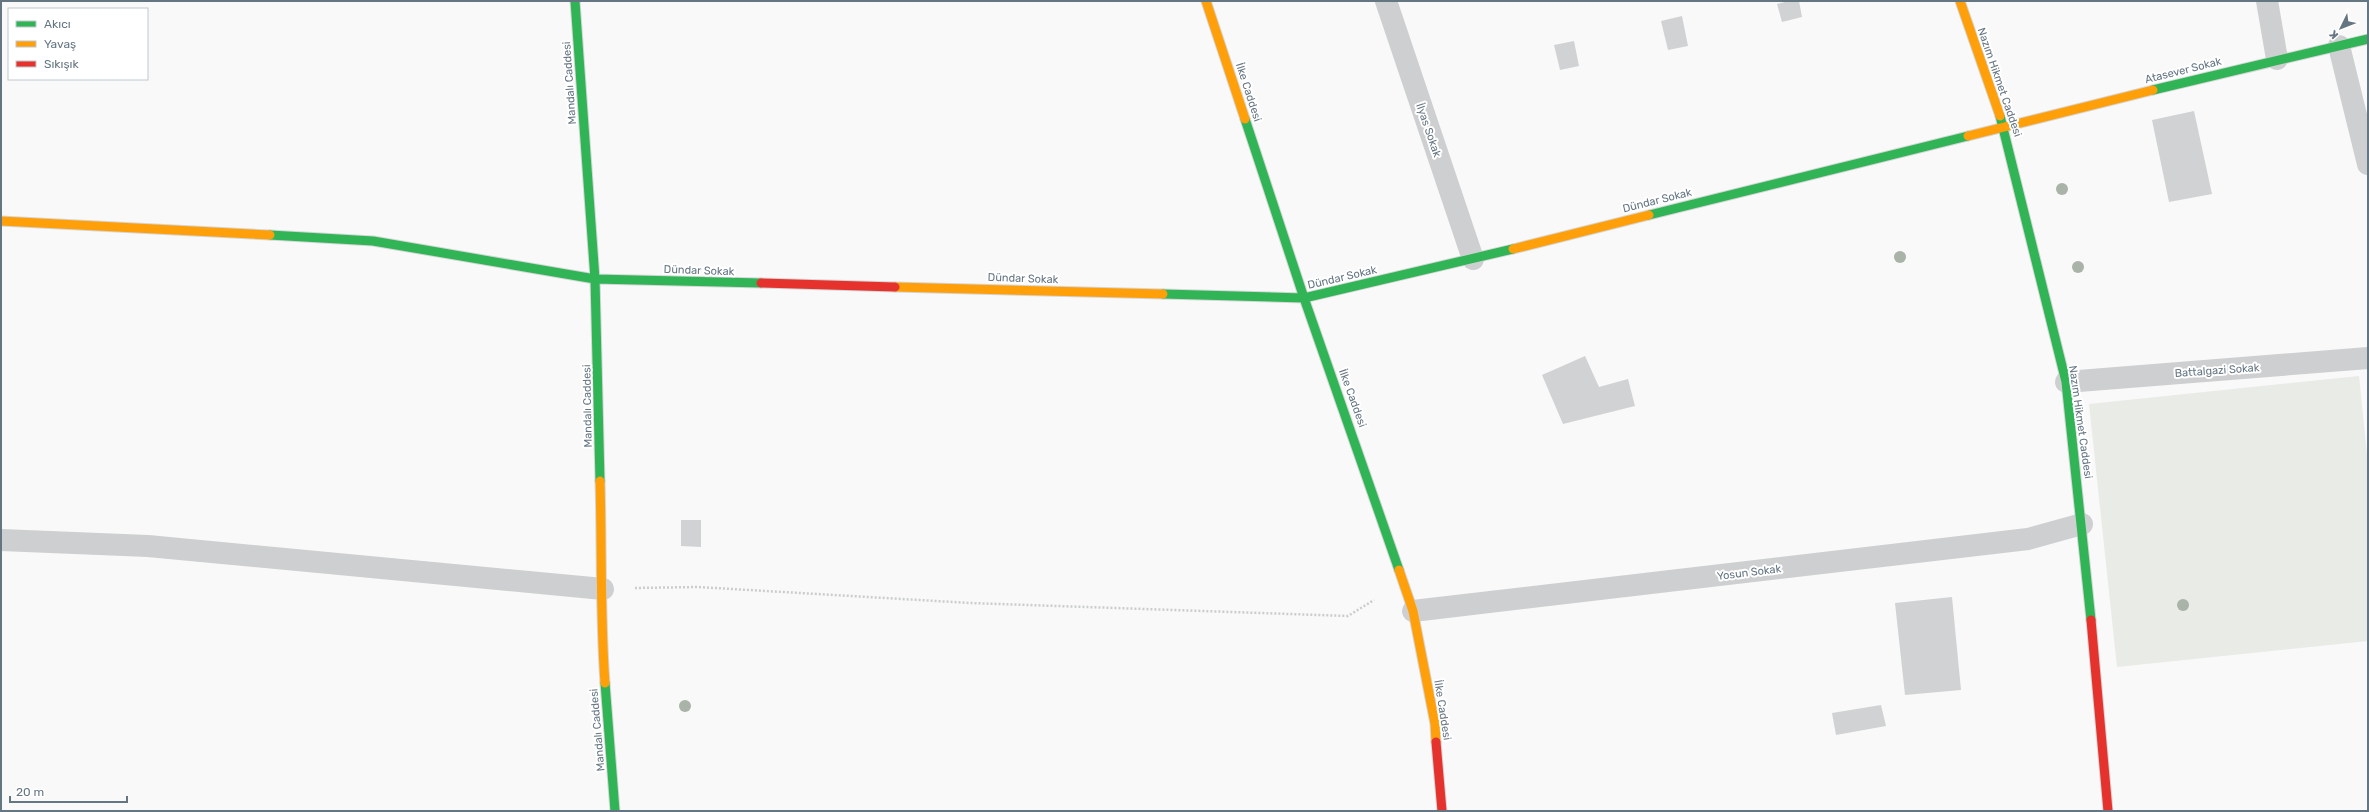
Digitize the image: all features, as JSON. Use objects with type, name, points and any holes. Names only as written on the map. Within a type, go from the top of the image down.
[{"type":"street","name":"Mandalı Caddesi","points":[[575,1],[595,279],[603,589],[601,631],[616,811]]},
{"type":"street","name":"İlke Caddesi","points":[[1206,1],[1304,298],[1367,474],[1402,583],[1413,611],[1435,724],[1442,811]]},
{"type":"street","name":"İlyas Sokak","points":[[1386,1],[1473,259]]},
{"type":"street","name":"Nazım Hikmet Caddesi","points":[[1960,1],[2004,126],[2066,382],[2082,524],[2108,811]]},
{"type":"street","points":[[2267,1],[2277,59]]},
{"type":"street","name":"Atasever Sokak","points":[[2004,126],[2277,59],[2368,39]]},
{"type":"street","points":[[2339,46],[2368,164]]},
{"type":"street","name":"Dündar Sokak","points":[[1,222],[373,241],[595,279],[1304,298],[1473,259],[2004,126]]},
{"type":"street","name":"Battalgazi Sokak","points":[[2066,382],[2368,358]]},
{"type":"street","name":"Yosun Sokak","points":[[1413,611],[2028,539],[2082,524]]},
{"type":"street","points":[[1,540],[148,546],[603,589]]},
{"type":"path","points":[[603,589],[698,587],[970,603],[1348,616],[1402,583]]},
{"type":"shaded area","points":[[2359,376],[2368,465],[2368,641],[2117,667],[2089,404]]},
{"type":"building","points":[[1789,1],[1799,1],[1802,17],[1782,22],[1777,4]]},
{"type":"building","points":[[1682,16],[1688,46],[1668,50],[1661,21]]},
{"type":"building","points":[[1574,41],[1579,66],[1560,70],[1554,45]]},
{"type":"building","points":[[2194,111],[2212,194],[2169,202],[2152,120]]},
{"type":"building","points":[[1585,356],[1599,387],[1628,379],[1635,406],[1563,424],[1542,375]]},
{"type":"building","points":[[681,520],[701,520],[701,547],[681,546]]},
{"type":"building","points":[[1952,597],[1961,690],[1905,695],[1895,603]]},
{"type":"building","points":[[1881,705],[1886,726],[1836,735],[1832,713]]},
{"type":"traffic: fast","points":[[575,1],[595,279],[600,481]]},
{"type":"traffic: fast","points":[[2153,90],[2368,39]]},
{"type":"traffic: fast","points":[[2000,116],[2066,382],[2091,620]]},
{"type":"traffic: fast","points":[[1245,119],[1304,298],[1399,570]]},
{"type":"traffic: fast","points":[[1649,215],[1968,136]]},
{"type":"traffic: fast","points":[[270,235],[373,241],[595,279],[761,283]]},
{"type":"traffic: fast","points":[[1163,294],[1304,298],[1513,249]]},
{"type":"traffic: fast","points":[[605,683],[615,811]]},
{"type":"traffic: slow","points":[[1206,1],[1245,119]]},
{"type":"traffic: slow","points":[[1960,1],[2000,116]]},
{"type":"traffic: slow","points":[[1968,136],[2153,90]]},
{"type":"traffic: slow","points":[[1513,249],[1649,215]]},
{"type":"traffic: slow","points":[[1,221],[270,235]]},
{"type":"traffic: slow","points":[[895,287],[1163,294]]},
{"type":"traffic: slow","points":[[600,481],[603,658],[605,683]]},
{"type":"traffic: slow","points":[[1399,570],[1413,611],[1435,724],[1436,742]]},
{"type":"traffic: jam","points":[[761,283],[895,287]]},
{"type":"traffic: jam","points":[[2091,620],[2108,811]]},
{"type":"traffic: jam","points":[[1436,742],[1442,811]]}]
